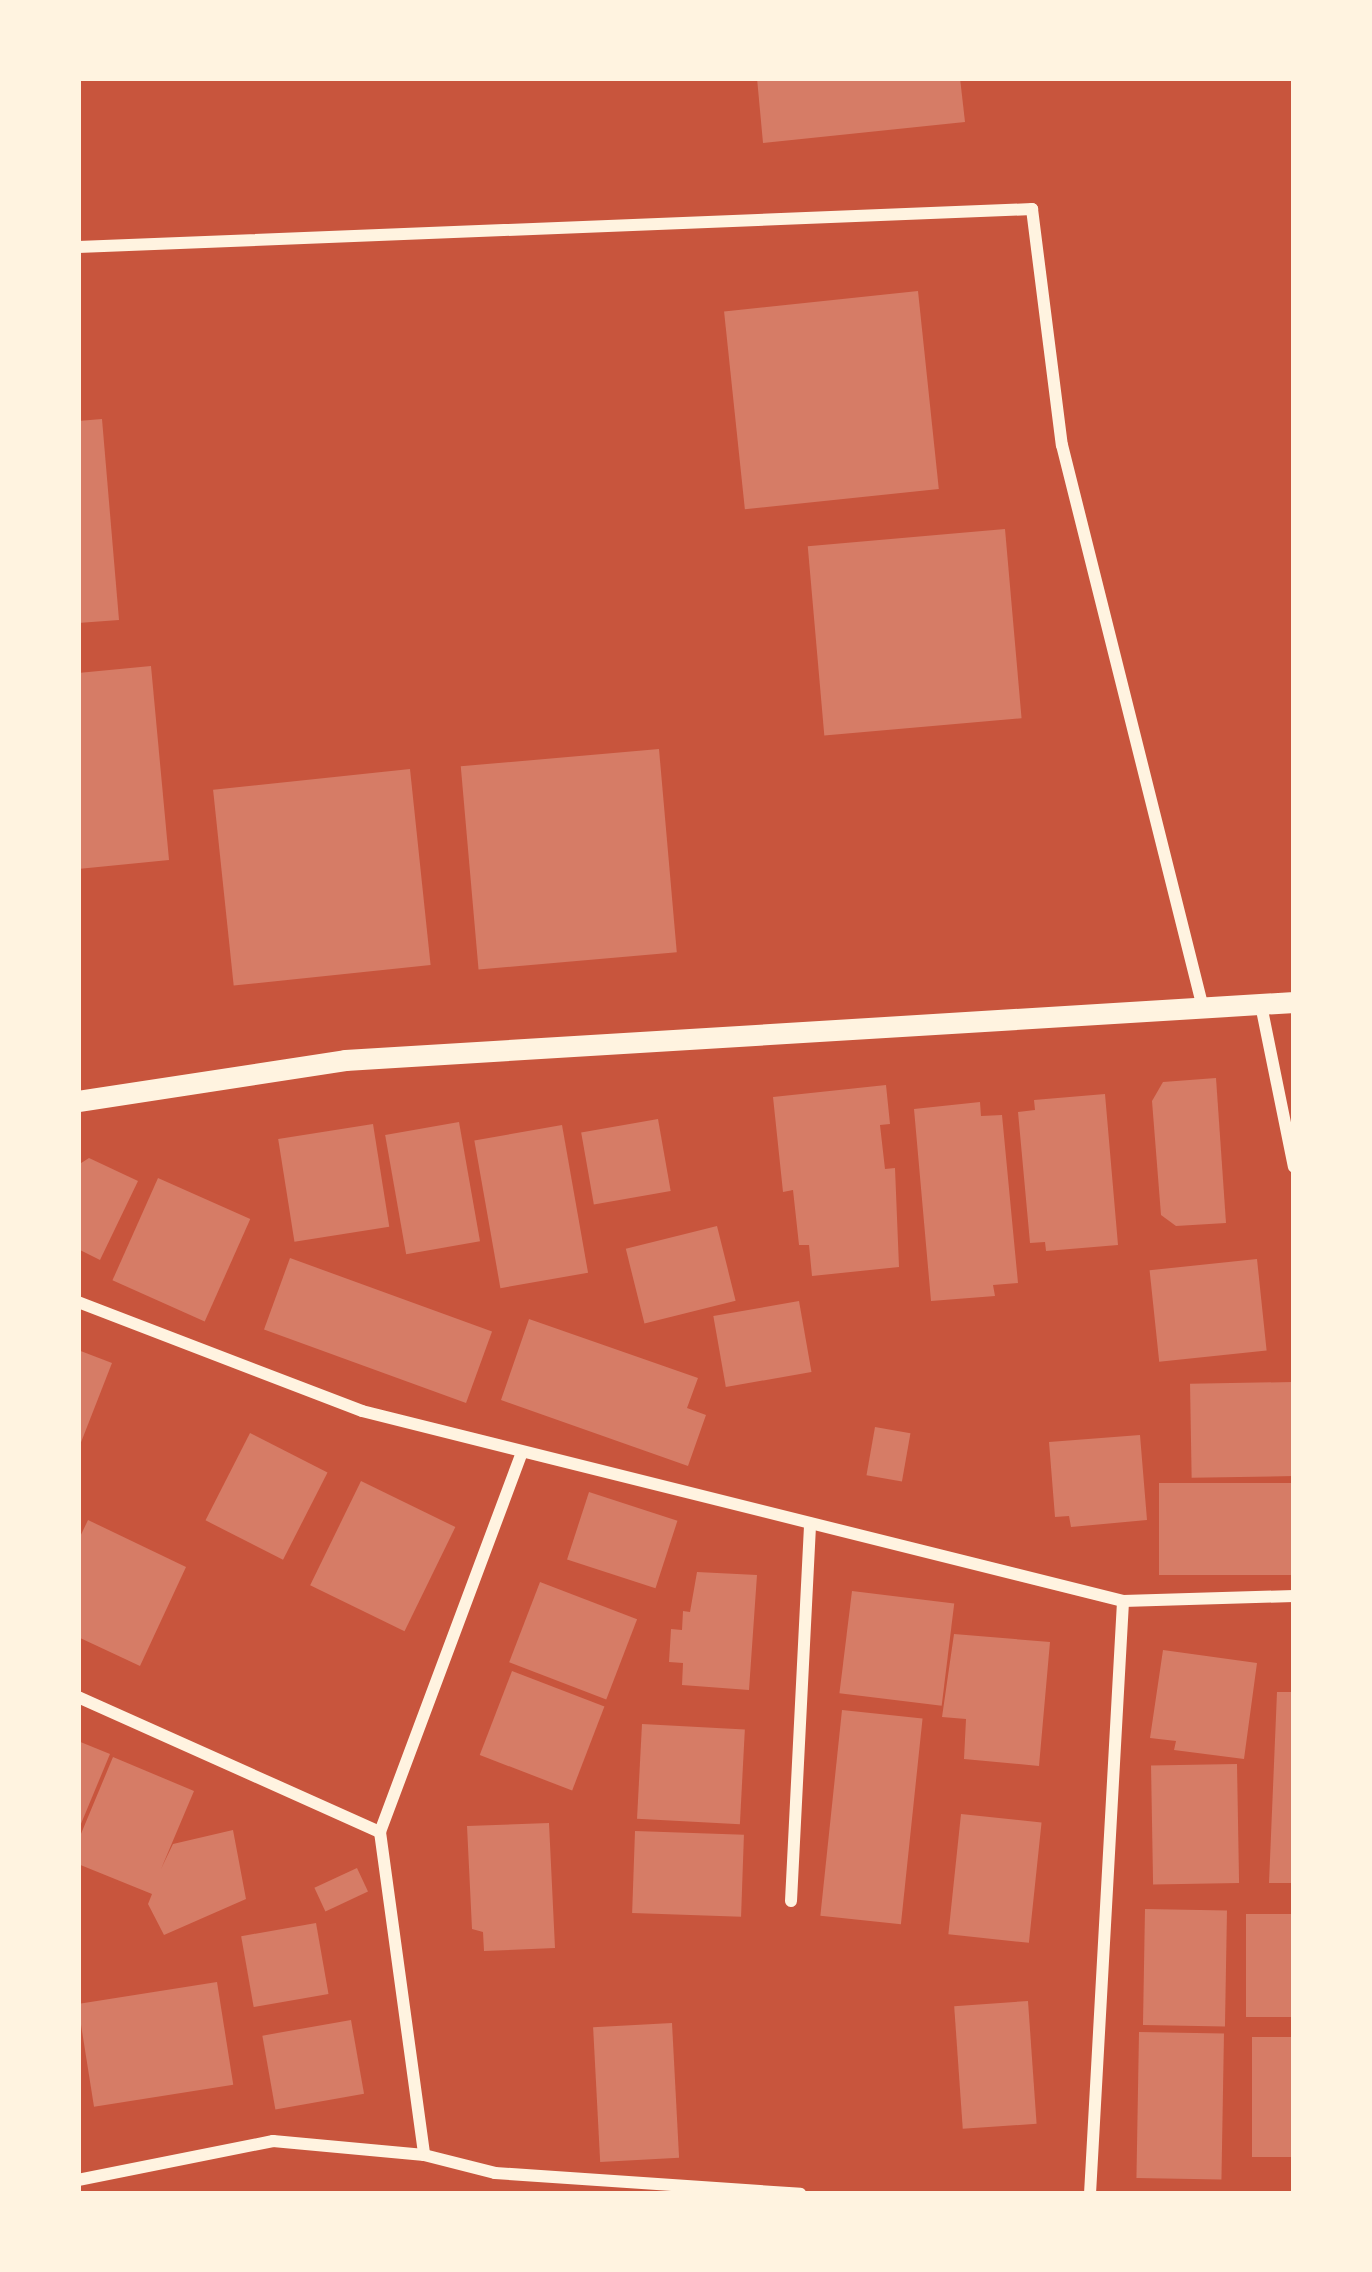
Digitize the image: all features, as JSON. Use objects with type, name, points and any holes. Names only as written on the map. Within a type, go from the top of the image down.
[{"type":"street","points":[[78,247],[1032,209],[1062,445],[1203,1009]]},
{"type":"street","points":[[78,1101],[345,1060],[1294,1002]]},
{"type":"street","points":[[1261,1005],[1294,1167]]},
{"type":"street","points":[[78,1302],[362,1411],[1123,1601],[1294,1596]]},
{"type":"street","points":[[424,2155],[380,1832],[521,1454]]},
{"type":"street","points":[[791,1901],[809,1523]]},
{"type":"street","points":[[1090,2194],[1123,1601]]},
{"type":"street","points":[[78,1697],[380,1832]]},
{"type":"street","points":[[78,2180],[273,2141],[424,2155],[495,2173],[800,2194]]},
{"type":"building","points":[[757,78],[960,78],[965,122],[763,143]]},
{"type":"building","points":[[918,291],[939,489],[745,509],[724,311]]},
{"type":"building","points":[[102,419],[119,620],[78,623],[78,421]]},
{"type":"building","points":[[1005,529],[1022,718],[824,736],[808,546]]},
{"type":"building","points":[[151,666],[169,860],[78,869],[78,673]]},
{"type":"building","points":[[659,749],[677,952],[479,970],[461,766]]},
{"type":"building","points":[[410,769],[431,965],[234,986],[213,790]]},
{"type":"building","points":[[1216,1078],[1226,1223],[1176,1226],[1161,1215],[1152,1101],[1163,1082]]},
{"type":"building","points":[[886,1085],[890,1124],[880,1125],[885,1169],[895,1168],[899,1267],[812,1276],[809,1245],[799,1245],[793,1190],[783,1192],[773,1097]]},
{"type":"building","points":[[1105,1094],[1118,1245],[1046,1251],[1045,1242],[1030,1243],[1018,1112],[1035,1110],[1034,1100]]},
{"type":"building","points":[[980,1102],[981,1116],[1002,1115],[1018,1283],[993,1285],[995,1296],[931,1301],[914,1109]]},
{"type":"building","points":[[658,1119],[671,1191],[594,1204],[581,1133]]},
{"type":"building","points":[[459,1122],[480,1241],[406,1254],[385,1135]]},
{"type":"building","points":[[373,1124],[389,1227],[294,1242],[278,1139]]},
{"type":"building","points":[[562,1125],[588,1273],[500,1288],[474,1140]]},
{"type":"building","points":[[89,1158],[138,1181],[100,1260],[78,1249],[78,1165]]},
{"type":"building","points":[[158,1178],[250,1219],[205,1321],[112,1280]]},
{"type":"building","points":[[717,1226],[736,1301],[644,1323],[626,1249]]},
{"type":"building","points":[[290,1258],[492,1332],[466,1403],[264,1329]]},
{"type":"building","points":[[1257,1259],[1267,1350],[1159,1362],[1150,1270]]},
{"type":"building","points":[[799,1301],[812,1372],[726,1387],[713,1316]]},
{"type":"building","points":[[529,1319],[698,1378],[687,1408],[706,1415],[688,1466],[501,1400]]},
{"type":"building","points":[[78,1350],[112,1363],[78,1450]]},
{"type":"building","points":[[1293,1382],[1294,1476],[1192,1478],[1190,1384]]},
{"type":"building","points":[[875,1427],[910,1433],[902,1482],[866,1475]]},
{"type":"building","points":[[250,1433],[328,1472],[283,1560],[206,1520]]},
{"type":"building","points":[[1140,1435],[1147,1520],[1071,1527],[1069,1516],[1055,1517],[1049,1442]]},
{"type":"building","points":[[361,1481],[455,1527],[405,1631],[310,1585]]},
{"type":"building","points":[[1159,1483],[1294,1483],[1294,1575],[1159,1575]]},
{"type":"building","points":[[589,1492],[677,1521],[656,1588],[567,1560]]},
{"type":"building","points":[[88,1520],[186,1567],[140,1666],[78,1637],[78,1541]]},
{"type":"building","points":[[697,1572],[757,1575],[749,1690],[682,1685],[683,1663],[669,1662],[671,1629],[682,1630],[683,1611],[690,1612]]},
{"type":"building","points":[[540,1582],[637,1619],[606,1700],[509,1662]]},
{"type":"building","points":[[852,1591],[954,1604],[942,1706],[839,1693]]},
{"type":"building","points":[[954,1634],[1050,1642],[1039,1766],[964,1759],[966,1719],[942,1717]]},
{"type":"building","points":[[1163,1650],[1257,1663],[1244,1759],[1174,1750],[1176,1741],[1150,1738]]},
{"type":"building","points":[[512,1671],[604,1706],[572,1791],[480,1755]]},
{"type":"building","points":[[1277,1692],[1294,1692],[1294,1883],[1269,1883]]},
{"type":"building","points":[[842,1710],[923,1718],[901,1924],[820,1916]]},
{"type":"building","points":[[642,1724],[745,1729],[740,1824],[637,1819]]},
{"type":"building","points":[[78,1741],[110,1754],[78,1831]]},
{"type":"building","points":[[113,1757],[194,1791],[161,1869],[173,1844],[233,1830],[246,1899],[164,1935],[148,1904],[152,1894],[78,1864],[78,1841]]},
{"type":"building","points":[[1237,1764],[1239,1883],[1153,1884],[1151,1766]]},
{"type":"building","points":[[961,1814],[1042,1822],[1029,1943],[948,1934]]},
{"type":"building","points":[[549,1823],[555,1948],[484,1951],[483,1932],[472,1929],[467,1826]]},
{"type":"building","points":[[635,1831],[744,1835],[741,1917],[632,1913]]},
{"type":"building","points":[[357,1868],[368,1892],[325,1911],[314,1888]]},
{"type":"building","points":[[1145,1909],[1227,1910],[1225,2026],[1143,2025]]},
{"type":"building","points":[[1246,1914],[1294,1914],[1294,2017],[1246,2017]]},
{"type":"building","points":[[316,1923],[329,1994],[254,2007],[241,1936]]},
{"type":"building","points":[[217,1982],[233,2085],[94,2107],[78,2004]]},
{"type":"building","points":[[1028,2001],[1037,2124],[963,2129],[954,2006]]},
{"type":"building","points":[[351,2020],[364,2094],[275,2109],[262,2036]]},
{"type":"building","points":[[672,2023],[679,2158],[600,2162],[593,2027]]},
{"type":"building","points":[[1139,2032],[1224,2033],[1221,2179],[1136,2178]]},
{"type":"building","points":[[1252,2037],[1294,2037],[1294,2157],[1252,2157]]}]
